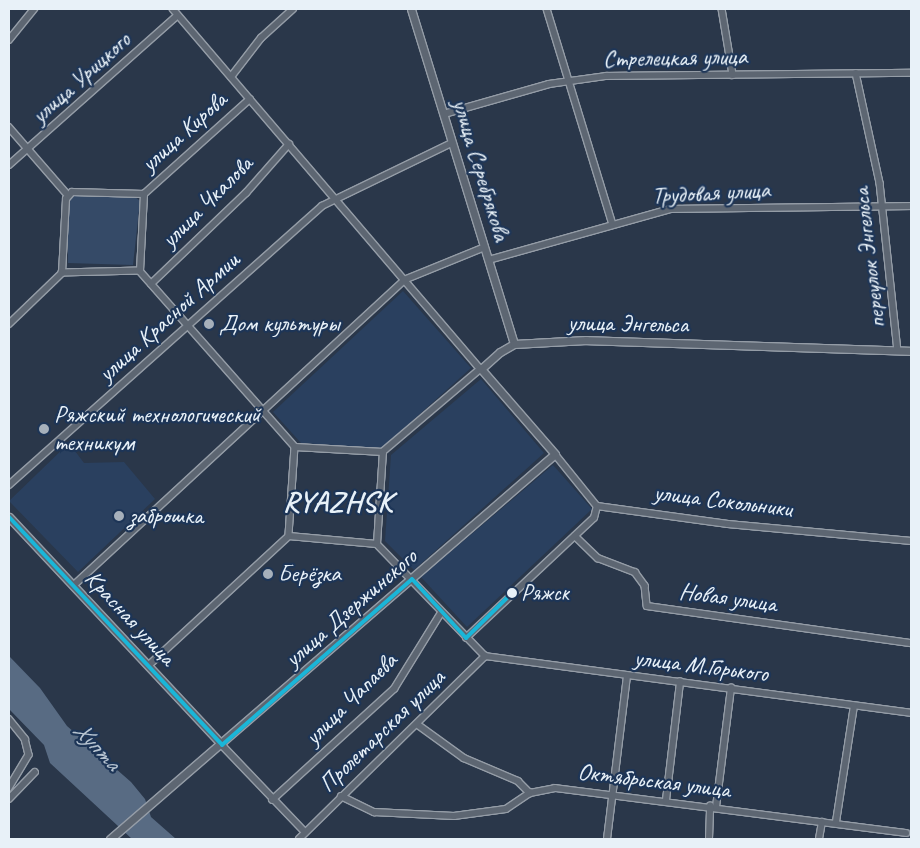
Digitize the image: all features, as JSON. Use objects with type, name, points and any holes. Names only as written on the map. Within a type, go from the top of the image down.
[{"type":"main road","name":"улица Серебрякова","points":[[411,9],[514,344]]},
{"type":"main road","name":"улица Энгельса","points":[[514,344],[586,340],[911,351]]},
{"type":"main road","points":[[514,344],[481,369],[555,454]]},
{"type":"main road","name":"улица Дзержинского","points":[[110,839],[222,745],[555,454]]},
{"type":"main road","name":"Красная улица","points":[[9,517],[222,745]]},
{"type":"street","points":[[9,40],[34,9]]},
{"type":"street","points":[[67,194],[144,194],[140,271],[262,412],[295,447],[383,452],[481,369],[177,16],[173,9]]},
{"type":"street","points":[[231,77],[260,38],[293,9]]},
{"type":"street","points":[[547,9],[572,80],[612,222]]},
{"type":"street","points":[[722,9],[733,75]]},
{"type":"street","name":"улица Урицкого","points":[[9,165],[30,150],[177,16]]},
{"type":"street","name":"Стрелецкая улица","points":[[444,114],[572,80],[911,72]]},
{"type":"street","name":"переулок Энгельса","points":[[856,73],[883,206],[898,351]]},
{"type":"street","name":"улица Кирова","points":[[144,194],[250,99]]},
{"type":"street","points":[[9,127],[67,194],[62,273]]},
{"type":"street","name":"улица Красной Армии","points":[[9,485],[334,198],[452,142]]},
{"type":"street","name":"улица Чкалова","points":[[150,284],[246,193],[289,144]]},
{"type":"street","name":"Трудовая улица","points":[[489,260],[612,222],[670,209],[911,206]]},
{"type":"street","points":[[74,585],[404,280],[485,247]]},
{"type":"street","points":[[9,324],[62,273],[140,271]]},
{"type":"street","points":[[149,665],[289,536],[295,447]]},
{"type":"street","points":[[377,544],[383,452]]},
{"type":"street","points":[[466,638],[594,518],[598,506],[555,454]]},
{"type":"street","name":"улица Сокольники","points":[[598,506],[728,524],[911,541]]},
{"type":"street","points":[[289,536],[377,544],[412,579],[441,613],[486,656]]},
{"type":"street","name":"Новая улица","points":[[575,536],[598,558],[635,572],[645,586],[647,606],[911,643]]},
{"type":"street","name":"улица Чапаева","points":[[272,800],[394,689],[441,613]]},
{"type":"street","name":"улица М.Горького","points":[[486,656],[911,713]]},
{"type":"street","name":"Пролетарская улица","points":[[299,839],[486,656]]},
{"type":"street","points":[[607,839],[614,795],[627,676]]},
{"type":"street","points":[[666,800],[680,682]]},
{"type":"street","points":[[709,839],[731,688]]},
{"type":"street","points":[[836,822],[854,706]]},
{"type":"street","points":[[9,719],[26,740],[29,755],[9,788]]},
{"type":"street","points":[[341,796],[374,812],[454,816],[506,809],[530,793],[512,778],[464,758],[417,724]]},
{"type":"street","points":[[222,745],[272,800],[305,832]]},
{"type":"street","points":[[9,799],[35,772]]},
{"type":"street","name":"Октябрьская улица","points":[[530,793],[555,788],[666,800],[906,833]]},
{"type":"street","points":[[819,839],[822,822]]},
{"type":"shaded area","points":[[74,195],[134,196],[140,201],[133,265],[68,263],[68,200]]},
{"type":"shaded area","points":[[403,291],[471,368],[382,448],[301,443],[273,412]]},
{"type":"shaded area","points":[[481,379],[544,453],[414,570],[385,541],[391,455]]},
{"type":"shaded area","points":[[69,443],[84,463],[124,462],[155,499],[78,572],[9,501]]},
{"type":"shaded area","points":[[553,465],[592,509],[467,627],[421,577]]},
{"type":"shaded area","points":[[9,656],[40,688],[67,726],[131,782],[145,799],[151,817],[176,839],[132,839],[50,763],[44,745],[9,709]]},
{"type":"transit line","points":[[9,517],[222,745]]},
{"type":"transit line","points":[[412,579],[466,638]]},
{"type":"transit line","points":[[222,745],[412,579]]},
{"type":"transit line","points":[[466,638],[512,593]]},
{"type":"place","name":"Дом культуры","points":[[209,324]]},
{"type":"place","name":"Ряжский технологический техникум","points":[[44,429]]},
{"type":"place","name":"заброшка","points":[[119,516]]},
{"type":"place","name":"Берёзка","points":[[268,574]]},
{"type":"place","name":"Ряжск","points":[[512,593]]},
{"type":"district","name":"RYAZHSK","points":[[338,502]]},
{"type":"water label","name":"Хупта","points":[[97,746]]}]
